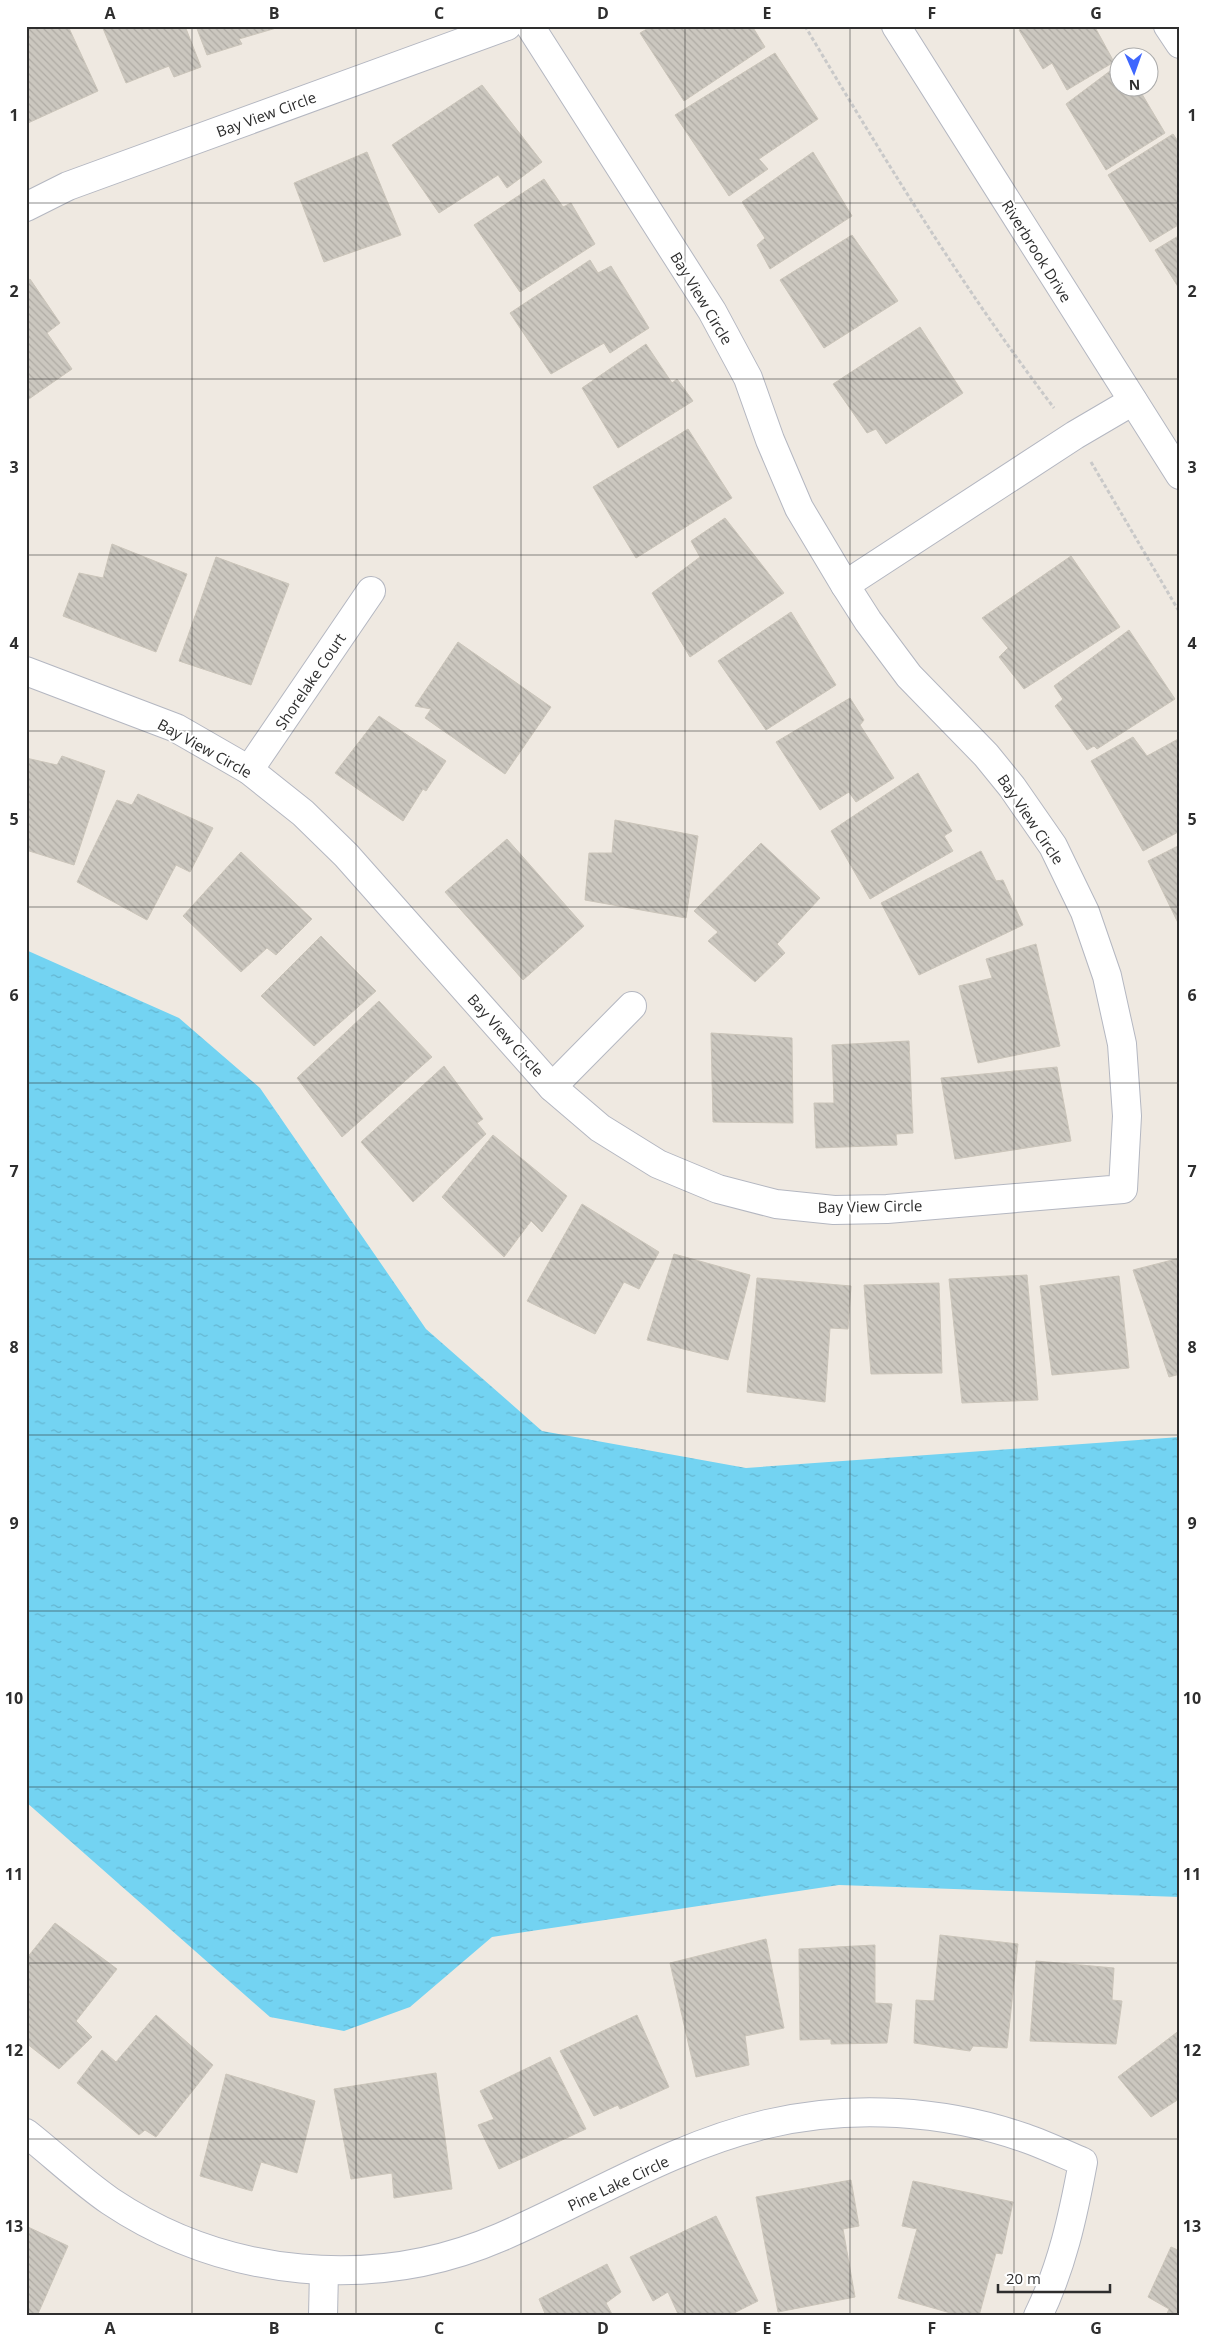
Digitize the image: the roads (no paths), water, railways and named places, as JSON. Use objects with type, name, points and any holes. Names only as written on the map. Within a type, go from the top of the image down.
[{"type":"street","name":"Bay View Circle","points":[[26,207],[68,186],[507,26]]},
{"type":"street","name":"Bay View Circle","points":[[26,671],[176,728],[249,770],[303,813],[346,856],[552,1087],[600,1128],[658,1164],[718,1189],[776,1204],[834,1210],[887,1209],[1123,1189],[1127,1116],[1122,1044],[1107,976],[1086,912],[1052,846],[1012,787],[986,755],[909,676],[868,621],[799,508],[770,440],[748,378],[712,311],[530,26]]},
{"type":"street","name":"Riverbrook Drive","points":[[896,26],[1180,475]]},
{"type":"street","points":[[1168,26],[1180,44]]},
{"type":"street","points":[[845,584],[1075,435],[1133,401]]},
{"type":"street","name":"Shorelake Court","points":[[249,770],[371,591]]},
{"type":"street","points":[[552,1087],[632,1006]]},
{"type":"street","name":"Pine Lake Circle","points":[[26,2133],[109,2200],[161,2230],[216,2252],[273,2266],[324,2271],[384,2269],[444,2258],[499,2238],[700,2144],[768,2123],[835,2114],[902,2113],[967,2122],[1024,2138],[1083,2162],[1071,2228],[1051,2290],[1038,2316]]},
{"type":"street","points":[[323,2316],[324,2271]]},
{"type":"water","points":[[26,950],[179,1018],[260,1088],[426,1329],[542,1431],[746,1468],[1180,1437],[1180,1897],[839,1885],[492,1937],[410,2007],[344,2031],[270,2017],[26,1802]]}]
